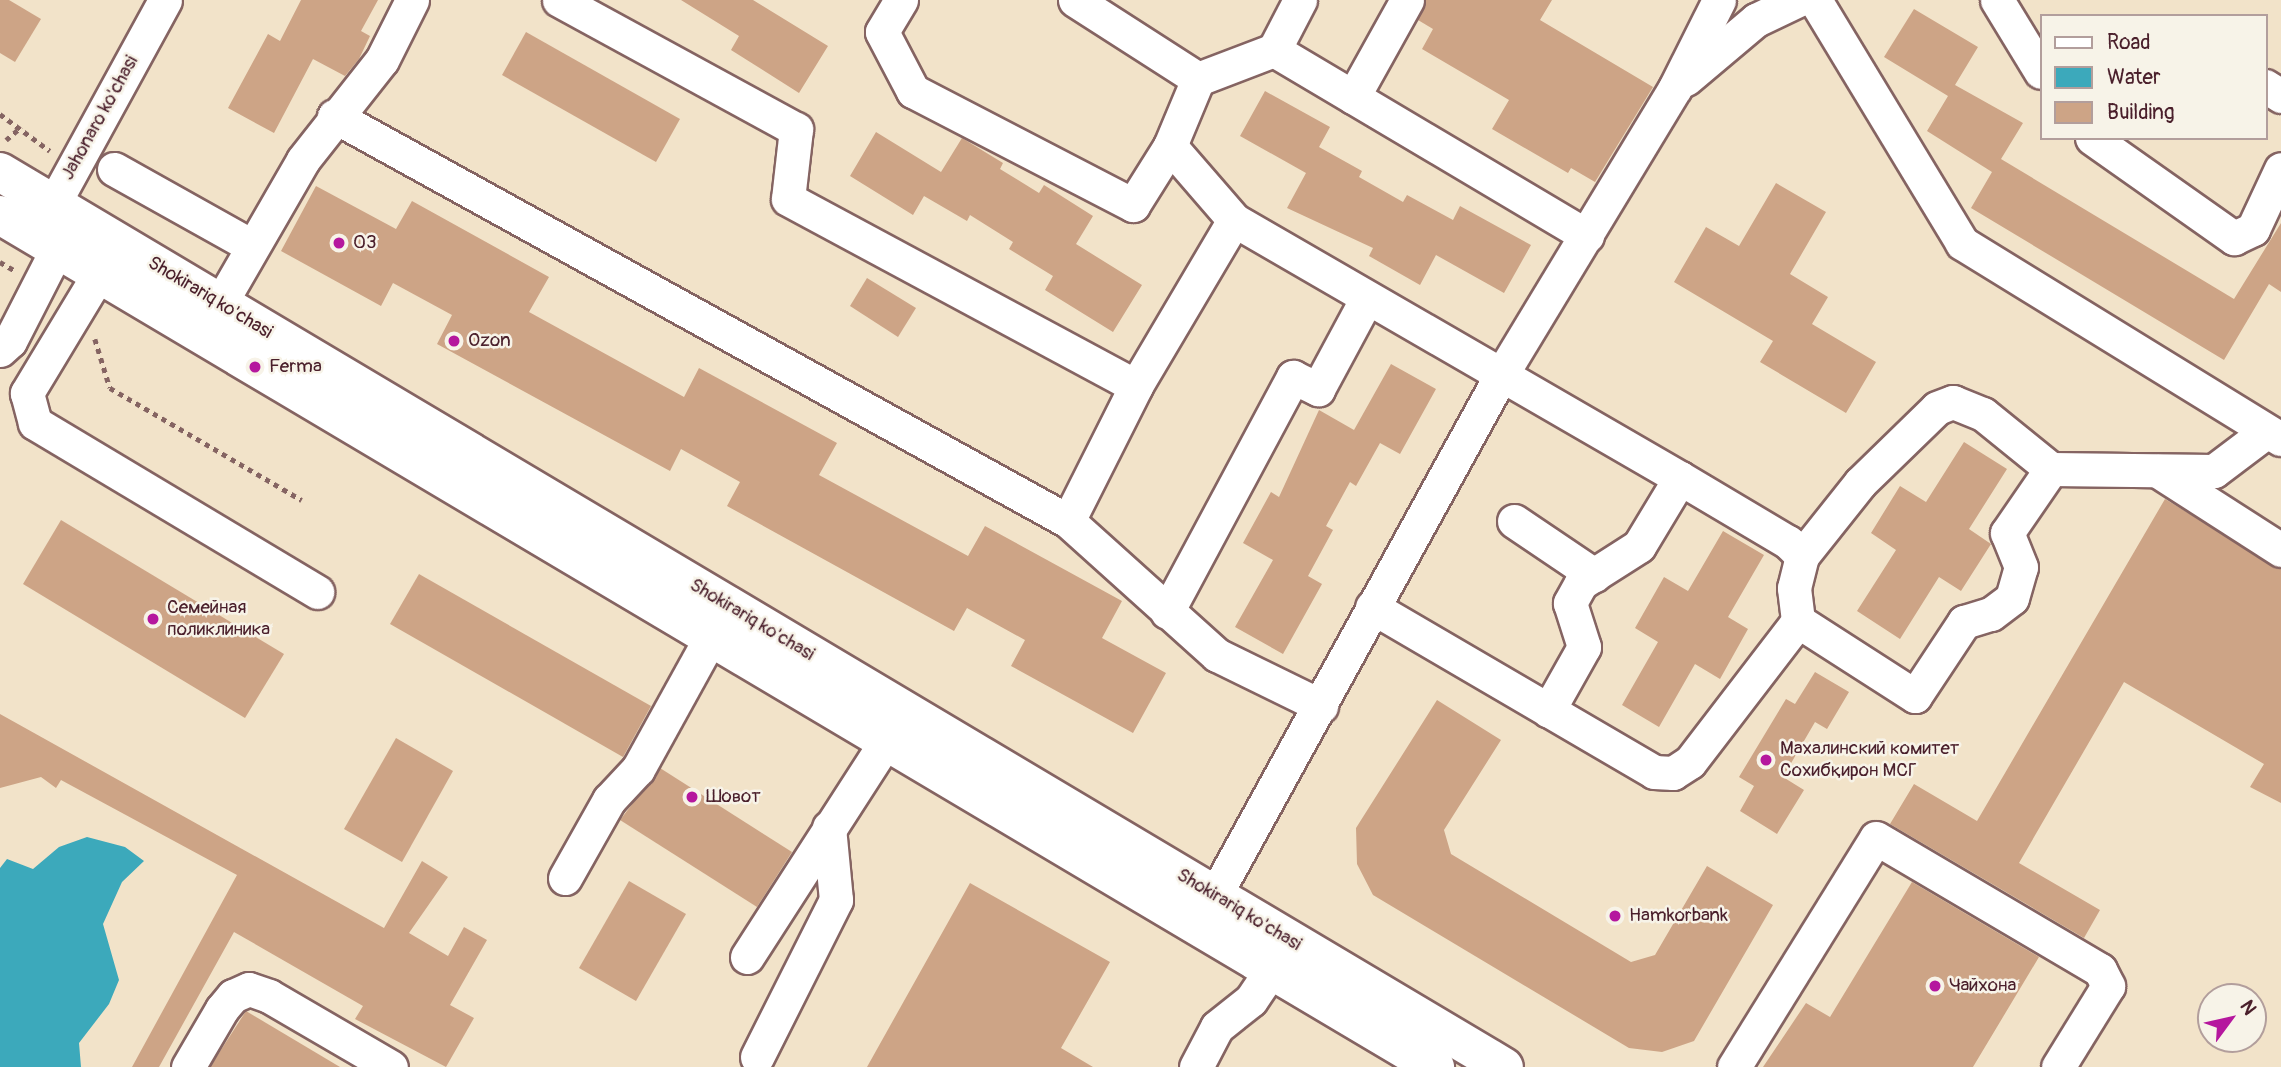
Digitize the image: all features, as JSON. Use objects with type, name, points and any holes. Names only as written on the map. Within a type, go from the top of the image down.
[{"type":"main road","name":"Shokirariq ko'chasi","points":[[0,172],[48,230]]},
{"type":"main road","name":"Shokirariq ko'chasi","points":[[0,215],[48,230],[108,259],[220,304],[1215,895],[1282,956],[1435,1067]]},
{"type":"main road","name":"Shokirariq ko'chasi","points":[[108,259],[710,637],[886,741],[1282,956],[1504,1067]]},
{"type":"street","name":"Jahonaro ko'chasi","points":[[0,351],[37,287],[48,230],[165,0]]},
{"type":"street","points":[[220,304],[252,246],[334,116],[382,60],[412,0]]},
{"type":"street","points":[[559,0],[796,129],[788,199],[1136,386]]},
{"type":"street","points":[[901,0],[882,32],[913,91],[1133,205],[1170,146],[1198,79],[1273,50],[1300,0]]},
{"type":"street","points":[[1075,0],[1198,79]]},
{"type":"street","points":[[1353,97],[1407,0]]},
{"type":"street","points":[[1215,895],[1321,706],[1371,607],[1500,377],[1675,88],[1719,0]]},
{"type":"street","points":[[1675,88],[1756,20],[1798,0]]},
{"type":"street","points":[[1371,607],[1654,772],[1673,773],[1690,762],[1798,621],[1794,588],[1802,556],[1860,483],[1937,408],[1953,402],[1983,414],[2051,469],[2214,471],[2274,435],[1962,243],[1815,0]]},
{"type":"street","points":[[1997,0],[2039,69]]},
{"type":"street","points":[[1273,50],[1587,236]]},
{"type":"street","points":[[334,116],[1068,520],[1217,655],[1321,706]]},
{"type":"street","points":[[2098,140],[2125,149],[2234,238],[2253,229],[2281,169]]},
{"type":"street","points":[[1170,146],[1234,220],[1500,377],[1680,478],[1788,542],[1802,556]]},
{"type":"street","points":[[114,169],[252,246]]},
{"type":"street","points":[[1068,520],[1136,386],[1234,220]]},
{"type":"street","points":[[108,259],[26,393],[35,424],[317,592]]},
{"type":"street","points":[[1167,612],[1293,377],[1318,389],[1367,298]]},
{"type":"street","points":[[1798,621],[1915,696],[1964,622],[1991,614],[2012,598],[2021,567],[2007,533],[2051,469]]},
{"type":"street","points":[[2158,471],[2281,550]]},
{"type":"street","points":[[1549,711],[1584,647],[1570,603],[1581,583],[1639,546],[1680,478]]},
{"type":"street","points":[[1514,521],[1594,575]]},
{"type":"street","points":[[565,878],[609,800],[638,769],[710,637]]},
{"type":"street","points":[[747,957],[886,741]]},
{"type":"street","points":[[757,1057],[836,900],[829,827]]},
{"type":"street","points":[[1734,1067],[1876,838],[2100,970],[2108,986],[2057,1067]]},
{"type":"street","points":[[1196,1067],[1217,1027],[1251,1000],[1282,956]]},
{"type":"street","points":[[188,1067],[222,1009],[249,989],[269,996],[391,1067]]},
{"type":"path","points":[[0,262],[37,287]]},
{"type":"path","points":[[72,319],[93,333],[110,388],[302,500]]},
{"type":"water","points":[[87,837],[125,847],[144,861],[122,882],[103,924],[119,980],[109,1004],[79,1043],[81,1067],[0,1067],[0,868],[7,859],[33,869],[59,847]]},
{"type":"building","points":[[0,0],[9,0],[41,19],[15,62],[0,53]]},
{"type":"building","points":[[301,0],[378,0],[361,31],[370,36],[359,59],[345,76],[313,59],[274,133],[228,108],[268,34],[280,41]]},
{"type":"building","points":[[681,0],[753,0],[828,46],[799,93],[731,50],[739,36]]},
{"type":"building","points":[[1426,0],[1552,0],[1540,20],[1653,87],[1595,182],[1571,168],[1568,173],[1492,129],[1509,100],[1422,49],[1433,29],[1418,20]]},
{"type":"building","points":[[1914,9],[1978,47],[1955,85],[2023,123],[2001,159],[2234,299],[2281,223],[2281,292],[2269,284],[2224,360],[1971,208],[1992,172],[1927,131],[1948,96],[1884,57]]},
{"type":"building","points":[[526,32],[680,119],[656,162],[502,75]]},
{"type":"building","points":[[1265,91],[1330,127],[1319,147],[1362,171],[1359,177],[1403,202],[1407,195],[1453,220],[1460,206],[1531,245],[1504,293],[1436,255],[1420,285],[1369,256],[1373,248],[1287,208],[1306,173],[1240,136]]},
{"type":"building","points":[[876,132],[941,172],[962,138],[1003,163],[1000,169],[1039,193],[1044,185],[1093,216],[1076,244],[1142,285],[1113,332],[1045,290],[1053,276],[1009,249],[1013,242],[970,215],[967,221],[924,196],[913,215],[850,176]]},
{"type":"building","points":[[1776,183],[1826,212],[1790,274],[1828,297],[1812,324],[1876,362],[1846,413],[1760,362],[1773,341],[1674,282],[1706,227],[1739,246]]},
{"type":"building","points":[[316,186],[396,229],[412,201],[549,277],[529,312],[684,397],[699,368],[837,443],[819,475],[968,556],[985,526],[1122,601],[1102,638],[1166,673],[1133,733],[1011,666],[1025,640],[967,608],[954,631],[727,506],[740,482],[681,449],[670,471],[437,344],[452,315],[393,283],[381,306],[281,251]]},
{"type":"building","points":[[867,278],[916,308],[898,337],[850,306]]},
{"type":"building","points":[[1391,364],[1436,389],[1400,454],[1380,443],[1356,486],[1350,482],[1326,526],[1333,530],[1308,576],[1322,584],[1283,654],[1235,627],[1273,560],[1243,543],[1271,492],[1279,497],[1319,410],[1354,430]]},
{"type":"building","points":[[1964,442],[2007,469],[1969,529],[1991,544],[1961,591],[1939,577],[1900,639],[1857,611],[1896,550],[1871,533],[1900,486],[1926,502]]},
{"type":"building","points":[[2165,499],[2281,569],[2281,803],[2250,787],[2264,764],[2124,682],[2019,863],[2100,910],[2084,938],[1890,824],[1914,784],[1977,821]]},
{"type":"building","name":"Семейная поликлиника","points":[[61,520],[284,654],[245,718],[23,584]]},
{"type":"building","points":[[1723,531],[1764,555],[1728,617],[1748,629],[1720,679],[1695,664],[1659,727],[1622,705],[1658,642],[1635,628],[1664,577],[1688,591]]},
{"type":"building","points":[[419,574],[651,706],[623,757],[390,624]]},
{"type":"building","points":[[1815,672],[1849,692],[1827,729],[1815,722],[1783,777],[1804,790],[1777,834],[1740,811],[1754,786],[1739,777],[1786,699],[1795,704]]},
{"type":"building","points":[[1437,700],[1501,740],[1444,830],[1451,854],[1631,962],[1655,955],[1707,866],[1773,905],[1694,1041],[1662,1052],[1629,1048],[1373,895],[1357,864],[1356,828]]},
{"type":"building","points":[[0,714],[384,928],[422,861],[448,877],[409,933],[448,956],[464,927],[487,940],[450,1005],[474,1018],[446,1067],[355,1019],[363,1006],[234,932],[159,1067],[132,1067],[237,875],[61,780],[56,788],[41,777],[0,788]]},
{"type":"building","points":[[396,738],[453,771],[402,862],[344,829]]},
{"type":"building","points":[[660,768],[792,852],[757,907],[620,820]]},
{"type":"building","points":[[629,881],[686,914],[636,1001],[579,968]]},
{"type":"building","points":[[1912,882],[2039,957],[1973,1067],[1763,1067],[1806,1003],[1830,1017]]},
{"type":"building","points":[[970,883],[1110,962],[1061,1048],[1093,1067],[867,1067]]},
{"type":"building","points":[[246,1011],[340,1067],[210,1067]]},
{"type":"place","name":"03","points":[[339,243]]},
{"type":"place","name":"Ozon","points":[[454,341]]},
{"type":"place","name":"Ferma","points":[[255,367]]},
{"type":"place","name":"Семейная поликлиника","points":[[153,619]]},
{"type":"place","name":"Махалинский комитет Сохибқирон МСГ","points":[[1766,760]]},
{"type":"place","name":"Шовот","points":[[692,797]]},
{"type":"place","name":"Hamkorbank","points":[[1615,916]]},
{"type":"place","name":"Чайхона","points":[[1935,986]]}]
